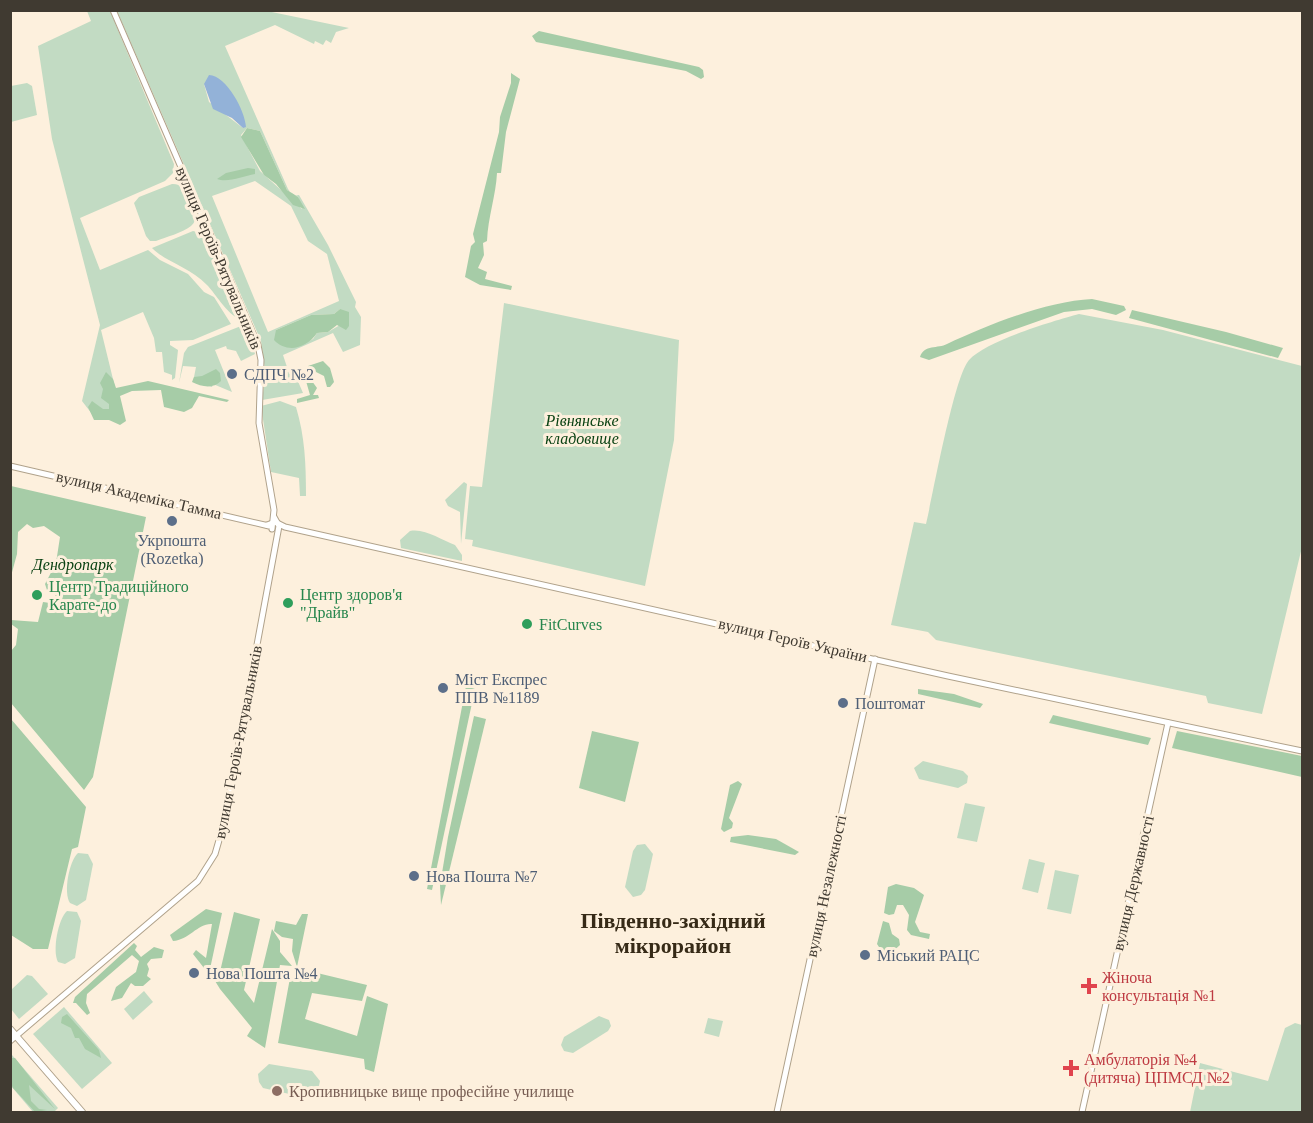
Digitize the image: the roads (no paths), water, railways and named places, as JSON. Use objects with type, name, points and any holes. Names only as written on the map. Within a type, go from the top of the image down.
[{"type":"main road","name":"вулиця Героїв-Рятувальників","points":[[13,1038],[198,881],[212,860],[224,823],[274,526],[259,423],[261,360],[258,345],[113,10]]},
{"type":"main road","name":"вулиця Академіка Тамма","points":[[10,466],[274,526]]},
{"type":"main road","name":"вулиця Героїв України","points":[[274,526],[1302,751]]},
{"type":"main road","name":"вулиця Незалежності","points":[[777,1113],[875,659]]},
{"type":"main road","name":"вулиця Державності","points":[[1082,1113],[1168,723]]},
{"type":"main road","points":[[10,1029],[13,1038],[82,1113]]},
{"type":"water","points":[[209,75],[222,81],[234,95],[246,127],[243,128],[232,118],[213,109],[204,84]]},
{"type":"place","name":"СДПЧ №2","points":[[232,374]]},
{"type":"place","name":"Укрпошта (Rozetka)","points":[[172,521]]},
{"type":"place","name":"Центр Традиційного Карате-до","points":[[37,595]]},
{"type":"place","name":"Центр здоров'я \"Драйв\"","points":[[288,603]]},
{"type":"place","name":"FitCurves","points":[[527,624]]},
{"type":"place","name":"Міст Експрес ППВ №1189","points":[[443,688]]},
{"type":"place","name":"Поштомат","points":[[843,703]]},
{"type":"place","name":"Нова Пошта №7","points":[[414,876]]},
{"type":"place","name":"Міський РАЦС","points":[[865,955]]},
{"type":"place","name":"Нова Пошта №4","points":[[194,973]]},
{"type":"place","name":"Жіноча консультація №1","points":[[1089,986]]},
{"type":"place","name":"Амбулаторія №4 (дитяча) ЦПМСД №2","points":[[1071,1068]]},
{"type":"place","name":"Кропивницьке вище професійне училище","points":[[277,1091]]},
{"type":"district","name":"Південно-західний мікрорайон","points":[[673,932]]},
{"type":"park label","name":"Рівнянське кладовище","points":[[582,429]]},
{"type":"park label","name":"Дендропарк","points":[[73,564]]}]
